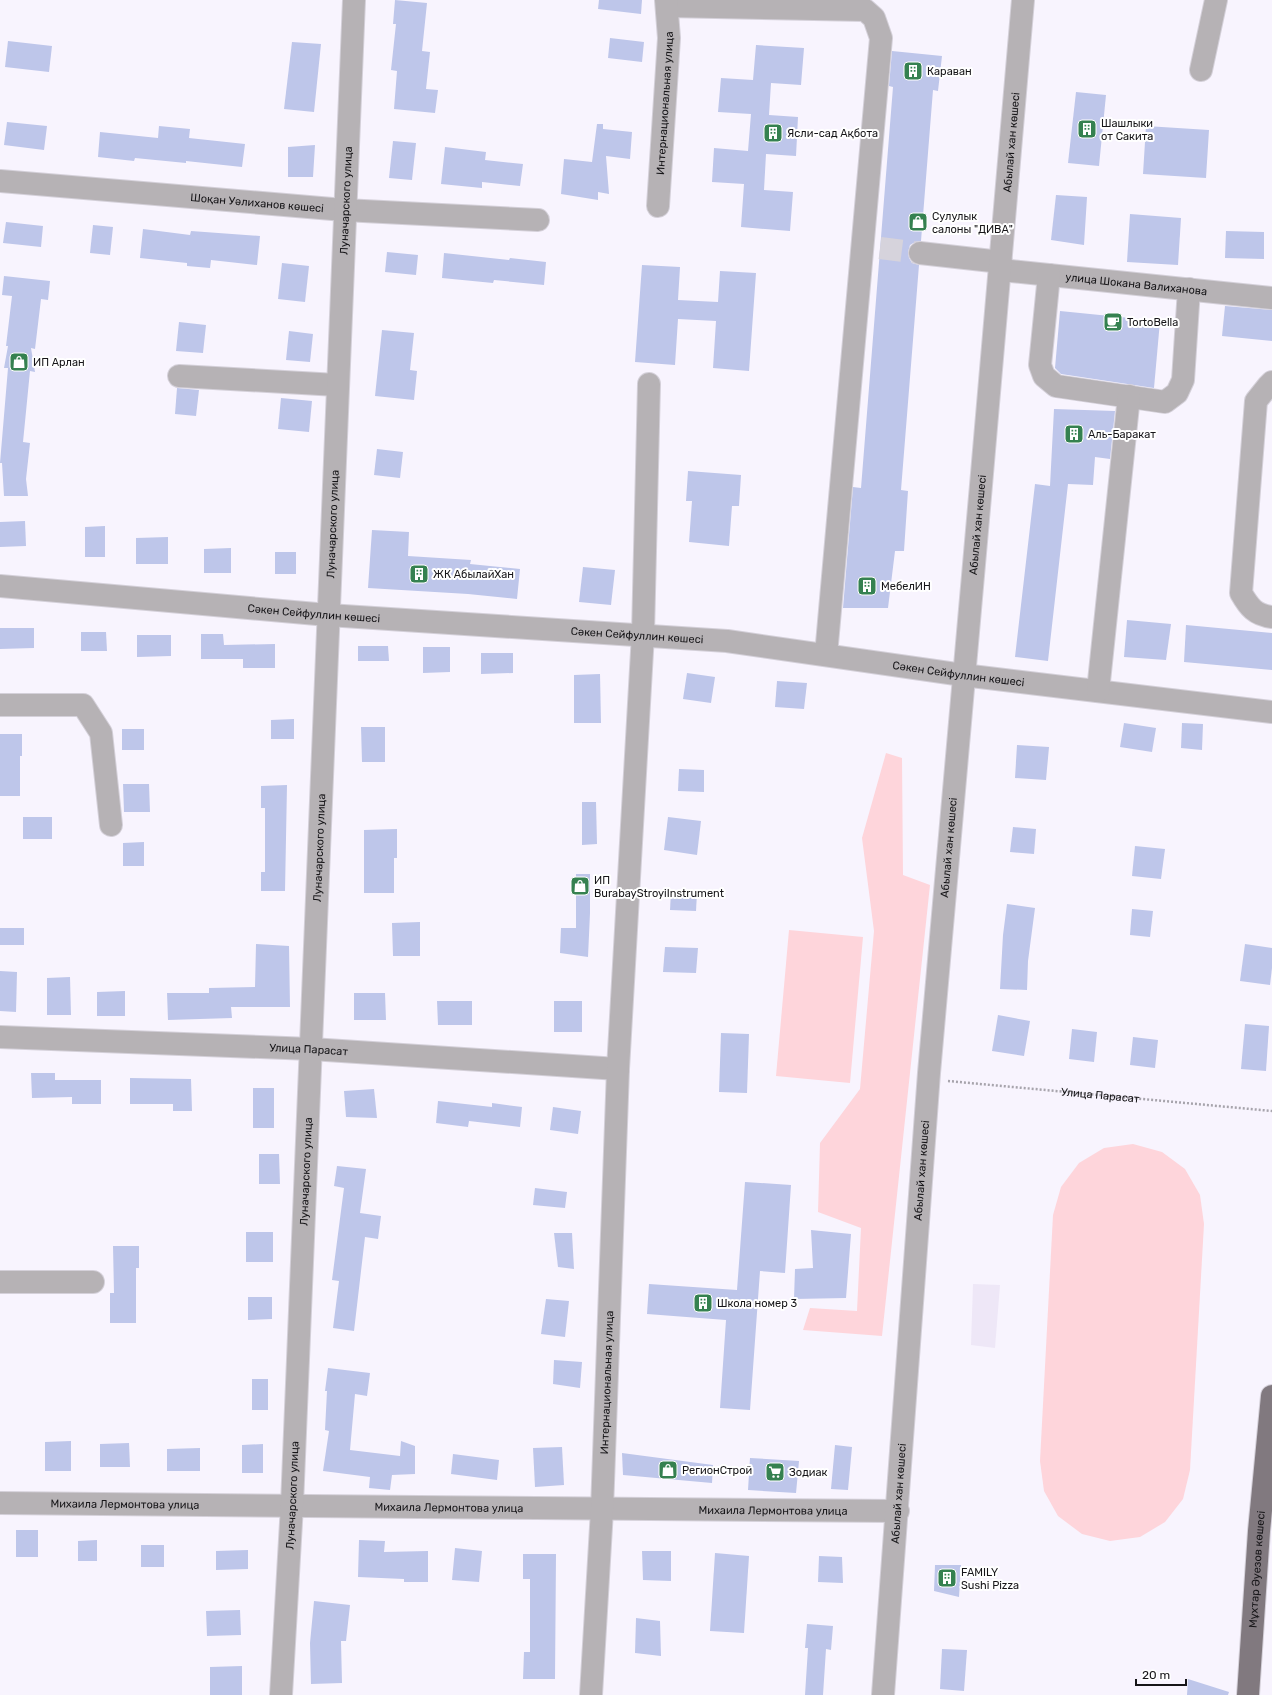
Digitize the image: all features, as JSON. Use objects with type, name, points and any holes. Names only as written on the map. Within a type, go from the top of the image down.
[{"type":"main road","name":"Мұхтар Әуезов көшесі","points":[[1248,1695],[1265,1531],[1272,1396]]},
{"type":"street","name":"Луначарского улица","points":[[281,1695],[292,1505],[344,210],[354,0]]},
{"type":"street","name":"Абылай хан көшесі","points":[[883,1695],[898,1511],[928,1080],[963,675],[1001,266],[1023,0]]},
{"type":"street","points":[[1201,70],[1216,0]]},
{"type":"street","points":[[666,3],[806,4],[865,10],[874,18],[881,38],[871,247],[826,655]]},
{"type":"street","name":"Интернациональная улица","points":[[658,206],[669,38],[666,3]]},
{"type":"street","name":"Шоқан Уәлиханов көшесі","points":[[0,181],[344,210],[538,220]]},
{"type":"street","name":"улица Шокана Валиханова","points":[[920,253],[1049,275],[1272,298]]},
{"type":"street","points":[[1049,275],[1040,365],[1044,376],[1056,386],[1165,402],[1177,393],[1182,380],[1189,289]]},
{"type":"street","points":[[178,376],[337,385]]},
{"type":"street","points":[[1272,382],[1256,401],[1241,592],[1250,608],[1264,616],[1272,617]]},
{"type":"street","name":"Интернациональная улица","points":[[591,1695],[602,1510],[618,1069],[643,634],[649,384]]},
{"type":"street","points":[[1098,691],[1129,396]]},
{"type":"street","name":"Сәкен Сейфуллин көшесі","points":[[0,586],[328,615],[643,634],[727,641],[963,675],[1272,712]]},
{"type":"street","points":[[0,705],[83,705],[100,734],[112,825]]},
{"type":"street","name":"Улица Парасат","points":[[0,1037],[311,1049],[618,1069]]},
{"type":"street","points":[[0,1282],[93,1282]]},
{"type":"street","name":"Михаила Лермонтова улица","points":[[0,1502],[602,1510],[898,1511]]},
{"type":"path","name":"Улица Парасат","points":[[928,1080],[1272,1111]]},
{"type":"shaded area","points":[[886,753],[902,758],[903,875],[930,885],[882,1336],[803,1330],[810,1308],[857,1311],[861,1228],[818,1212],[820,1143],[860,1089],[874,931],[862,838]]},
{"type":"shaded area","points":[[789,930],[863,937],[850,1083],[776,1076]]},
{"type":"shaded area","points":[[1133,1144],[1162,1152],[1185,1169],[1200,1195],[1204,1224],[1190,1470],[1183,1499],[1165,1522],[1140,1537],[1110,1541],[1082,1534],[1058,1516],[1044,1491],[1040,1461],[1053,1215],[1061,1187],[1079,1163],[1104,1148]]},
{"type":"shaded area","points":[[973,1284],[1000,1285],[995,1348],[971,1345]]},
{"type":"building","points":[[395,0],[427,3],[422,51],[430,52],[426,89],[438,90],[435,113],[394,109],[397,71],[391,70],[396,24],[393,24]]},
{"type":"building","points":[[599,0],[642,0],[641,14],[598,9]]},
{"type":"building","points":[[610,38],[644,42],[642,62],[608,58]]},
{"type":"building","points":[[8,41],[52,46],[49,72],[5,67]]},
{"type":"building","points":[[292,42],[321,44],[314,112],[284,109]]},
{"type":"building","name":"Ясли-сад Ақбота","points":[[756,45],[804,48],[801,85],[771,83],[769,115],[798,117],[796,156],[766,154],[764,190],[793,192],[790,231],[741,227],[744,184],[712,182],[714,148],[748,151],[751,114],[718,112],[721,78],[753,80]]},
{"type":"building","points":[[892,51],[942,56],[938,91],[933,90],[921,241],[910,245],[908,252],[912,263],[919,265],[901,490],[908,491],[904,551],[895,551],[888,608],[843,608],[853,487],[861,488],[893,87],[889,86]]},
{"type":"building","name":"Шашлыки от Сакита","points":[[1076,92],[1106,95],[1099,166],[1068,163]]},
{"type":"building","points":[[7,122],[47,126],[44,150],[4,145]]},
{"type":"building","points":[[597,124],[603,124],[603,129],[632,132],[630,159],[606,156],[609,194],[598,192],[598,200],[561,194],[564,159],[592,162]]},
{"type":"building","points":[[159,126],[190,129],[189,138],[245,144],[242,167],[186,161],[186,163],[135,158],[134,161],[98,157],[100,132],[158,138]]},
{"type":"building","points":[[1146,126],[1209,130],[1206,178],[1143,174]]},
{"type":"building","points":[[393,141],[416,143],[412,180],[389,178]]},
{"type":"building","points":[[315,145],[313,177],[288,177],[288,147]]},
{"type":"building","points":[[445,147],[486,152],[485,160],[523,164],[520,186],[482,182],[482,188],[441,184]]},
{"type":"building","points":[[1056,195],[1087,197],[1084,245],[1051,240]]},
{"type":"building","points":[[1130,214],[1181,218],[1178,265],[1127,262]]},
{"type":"building","points":[[6,222],[43,226],[41,247],[3,243]]},
{"type":"building","points":[[93,225],[113,227],[110,255],[90,253]]},
{"type":"building","points":[[143,229],[190,235],[191,231],[260,236],[257,265],[211,260],[210,268],[187,266],[187,263],[140,258]]},
{"type":"building","points":[[1226,231],[1264,232],[1264,259],[1225,258]]},
{"type":"building","points":[[387,252],[418,255],[416,275],[385,272]]},
{"type":"building","points":[[444,253],[509,260],[510,258],[546,262],[544,285],[494,280],[493,283],[442,278]]},
{"type":"building","points":[[282,263],[309,266],[305,302],[278,299]]},
{"type":"building","points":[[642,265],[680,267],[678,300],[718,302],[720,271],[756,273],[749,371],[713,368],[716,321],[678,319],[675,365],[635,362]]},
{"type":"building","points":[[4,276],[50,281],[48,300],[41,299],[35,349],[31,348],[35,372],[30,371],[23,442],[30,443],[26,479],[28,496],[4,496],[2,463],[0,463],[8,368],[4,368],[8,346],[6,346],[12,296],[2,295]]},
{"type":"building","points":[[1225,306],[1272,310],[1272,341],[1222,336]]},
{"type":"building","points":[[1060,311],[1160,321],[1154,388],[1061,374],[1055,368]]},
{"type":"building","points":[[179,322],[206,325],[203,353],[176,351]]},
{"type":"building","points":[[382,330],[414,333],[410,370],[417,371],[414,400],[375,396]]},
{"type":"building","points":[[289,331],[313,334],[310,362],[286,360]]},
{"type":"building","points":[[177,388],[199,390],[196,416],[175,414]]},
{"type":"building","points":[[281,398],[312,401],[309,432],[278,429]]},
{"type":"building","points":[[1054,409],[1115,411],[1110,459],[1095,457],[1093,485],[1068,484],[1048,661],[1015,657],[1035,484],[1050,486]]},
{"type":"building","points":[[377,449],[403,452],[400,478],[374,475]]},
{"type":"building","points":[[688,471],[741,475],[739,506],[732,506],[729,546],[689,542],[692,501],[686,501]]},
{"type":"building","points":[[25,521],[26,546],[0,547],[0,522]]},
{"type":"building","points":[[105,526],[105,557],[85,557],[85,527]]},
{"type":"building","name":"ЖК АбылайХан","points":[[372,530],[409,532],[408,556],[471,560],[470,564],[520,569],[517,599],[468,594],[368,588]]},
{"type":"building","points":[[168,537],[168,564],[136,564],[136,538]]},
{"type":"building","points":[[231,548],[231,573],[204,573],[204,549]]},
{"type":"building","points":[[275,552],[296,552],[296,574],[275,574]]},
{"type":"building","points":[[583,567],[615,570],[611,605],[579,602]]},
{"type":"building","points":[[1127,620],[1171,624],[1166,660],[1124,657]]},
{"type":"building","points":[[1186,625],[1272,633],[1272,670],[1184,662]]},
{"type":"building","points":[[0,628],[34,628],[34,648],[0,649]]},
{"type":"building","points":[[81,632],[106,632],[107,651],[81,651]]},
{"type":"building","points":[[201,634],[223,634],[224,645],[275,644],[275,668],[243,668],[243,659],[201,659]]},
{"type":"building","points":[[137,635],[171,635],[171,656],[137,657]]},
{"type":"building","points":[[358,646],[388,646],[389,661],[358,661]]},
{"type":"building","points":[[423,647],[450,647],[450,672],[423,673]]},
{"type":"building","points":[[481,653],[513,653],[513,673],[481,674]]},
{"type":"building","points":[[687,673],[715,677],[711,703],[683,699]]},
{"type":"building","points":[[600,674],[601,723],[574,723],[574,675]]},
{"type":"building","points":[[777,681],[807,683],[804,709],[775,707]]},
{"type":"building","points":[[294,719],[294,739],[271,739],[271,720]]},
{"type":"building","points":[[1124,723],[1156,728],[1152,752],[1120,747]]},
{"type":"building","points":[[1182,723],[1203,724],[1202,750],[1181,748]]},
{"type":"building","points":[[361,727],[385,727],[385,762],[362,762]]},
{"type":"building","points":[[122,729],[144,729],[144,750],[122,750]]},
{"type":"building","points":[[0,734],[22,734],[22,756],[20,756],[20,796],[0,796]]},
{"type":"building","points":[[1017,745],[1049,747],[1046,780],[1015,778]]},
{"type":"building","points":[[679,769],[704,770],[704,792],[678,791]]},
{"type":"building","points":[[123,784],[149,784],[150,812],[124,812]]},
{"type":"building","points":[[287,785],[285,891],[261,891],[261,872],[265,872],[265,808],[261,808],[261,786]]},
{"type":"building","points":[[582,802],[596,802],[597,844],[582,845]]},
{"type":"building","points":[[23,817],[52,817],[52,839],[23,839]]},
{"type":"building","points":[[668,817],[701,821],[697,855],[664,850]]},
{"type":"building","points":[[1013,827],[1036,829],[1034,854],[1010,852]]},
{"type":"building","points":[[397,829],[397,858],[394,858],[394,893],[364,893],[364,830]]},
{"type":"building","points":[[144,842],[144,866],[123,866],[123,843]]},
{"type":"building","points":[[1135,846],[1165,849],[1161,879],[1132,876]]},
{"type":"building","points":[[576,874],[590,874],[588,957],[560,953],[561,928],[576,928]]},
{"type":"building","points":[[671,892],[697,893],[696,911],[670,910]]},
{"type":"building","points":[[1007,904],[1035,908],[1028,961],[1027,990],[1000,989],[1003,935]]},
{"type":"building","points":[[1132,909],[1153,911],[1150,937],[1130,935]]},
{"type":"building","points":[[420,922],[420,956],[393,956],[392,923]]},
{"type":"building","points":[[0,928],[24,928],[24,945],[0,945]]},
{"type":"building","points":[[256,944],[289,946],[290,1007],[231,1007],[232,1018],[168,1020],[167,993],[209,993],[209,988],[255,987]]},
{"type":"building","points":[[1245,944],[1272,948],[1270,985],[1240,981]]},
{"type":"building","points":[[665,947],[698,948],[696,973],[663,972]]},
{"type":"building","points":[[0,971],[17,972],[16,1012],[0,1011]]},
{"type":"building","points":[[70,977],[71,1015],[47,1015],[47,978]]},
{"type":"building","points":[[125,991],[125,1016],[97,1016],[97,992]]},
{"type":"building","points":[[354,993],[385,993],[386,1020],[354,1020]]},
{"type":"building","points":[[437,1001],[472,1001],[472,1025],[438,1025]]},
{"type":"building","points":[[554,1001],[582,1001],[582,1032],[554,1032]]},
{"type":"building","points":[[998,1015],[1030,1021],[1024,1056],[992,1051]]},
{"type":"building","points":[[1245,1024],[1269,1026],[1266,1071],[1241,1069]]},
{"type":"building","points":[[1072,1029],[1097,1032],[1094,1062],[1069,1059]]},
{"type":"building","points":[[721,1033],[749,1034],[747,1093],[719,1092]]},
{"type":"building","points":[[1133,1037],[1158,1040],[1155,1068],[1130,1065]]},
{"type":"building","points":[[31,1073],[55,1073],[55,1080],[101,1080],[101,1104],[72,1104],[72,1097],[32,1098]]},
{"type":"building","points":[[130,1078],[191,1079],[192,1111],[173,1111],[173,1104],[130,1104]]},
{"type":"building","points":[[253,1088],[274,1088],[274,1128],[253,1128]]},
{"type":"building","points":[[374,1089],[377,1118],[346,1117],[344,1091]]},
{"type":"building","points":[[438,1101],[492,1107],[492,1103],[522,1107],[520,1127],[469,1121],[468,1127],[436,1123]]},
{"type":"building","points":[[553,1107],[581,1111],[578,1134],[550,1130]]},
{"type":"building","points":[[259,1154],[279,1154],[280,1184],[259,1184]]},
{"type":"building","points":[[337,1166],[366,1169],[360,1213],[381,1216],[378,1239],[365,1237],[354,1331],[333,1328],[339,1281],[332,1280],[344,1188],[334,1186]]},
{"type":"building","name":"Школа номер 3","points":[[745,1182],[791,1185],[785,1273],[760,1271],[750,1410],[720,1408],[726,1320],[647,1314],[649,1284],[737,1290]]},
{"type":"building","points":[[535,1188],[567,1192],[565,1208],[533,1205]]},
{"type":"building","points":[[811,1230],[851,1234],[846,1298],[794,1299],[795,1269],[813,1268]]},
{"type":"building","points":[[246,1232],[273,1232],[273,1262],[246,1262]]},
{"type":"building","points":[[554,1233],[572,1233],[574,1269],[558,1267]]},
{"type":"building","points":[[113,1246],[139,1246],[139,1268],[136,1268],[136,1323],[110,1323],[110,1293],[114,1293]]},
{"type":"building","points":[[248,1297],[272,1297],[272,1319],[248,1320]]},
{"type":"building","points":[[546,1299],[569,1301],[565,1337],[541,1334]]},
{"type":"building","points":[[554,1360],[582,1362],[580,1388],[553,1384]]},
{"type":"building","points":[[328,1368],[370,1373],[367,1396],[355,1394],[350,1450],[400,1456],[401,1441],[415,1446],[415,1474],[392,1475],[390,1490],[369,1488],[370,1477],[323,1471],[329,1431],[325,1430],[327,1391],[325,1391]]},
{"type":"building","points":[[252,1379],[268,1379],[268,1410],[252,1410]]},
{"type":"building","points":[[71,1441],[71,1471],[45,1471],[45,1442]]},
{"type":"building","points":[[129,1443],[130,1467],[100,1467],[100,1444]]},
{"type":"building","points":[[263,1444],[263,1473],[242,1473],[242,1445]]},
{"type":"building","points":[[835,1445],[852,1447],[848,1490],[831,1489]]},
{"type":"building","points":[[562,1447],[564,1485],[535,1487],[533,1448]]},
{"type":"building","points":[[200,1448],[200,1471],[167,1471],[167,1449]]},
{"type":"building","name":"РегионСтрой","points":[[622,1453],[713,1465],[712,1483],[623,1475]]},
{"type":"building","points":[[453,1454],[499,1460],[497,1480],[451,1474]]},
{"type":"building","points":[[750,1458],[799,1461],[796,1493],[748,1490]]},
{"type":"building","points":[[16,1530],[38,1530],[38,1557],[16,1557]]},
{"type":"building","points":[[97,1540],[97,1561],[78,1561],[78,1541]]},
{"type":"building","points":[[359,1540],[385,1541],[384,1552],[428,1551],[428,1582],[404,1582],[404,1579],[358,1577]]},
{"type":"building","points":[[141,1545],[164,1545],[164,1567],[141,1567]]},
{"type":"building","points":[[455,1548],[482,1551],[479,1582],[452,1580]]},
{"type":"building","points":[[248,1550],[248,1569],[216,1570],[216,1551]]},
{"type":"building","points":[[642,1551],[671,1551],[671,1581],[643,1580]]},
{"type":"building","points":[[715,1553],[749,1556],[744,1633],[710,1631]]},
{"type":"building","points":[[523,1554],[556,1554],[555,1679],[523,1679],[524,1652],[530,1652],[530,1579],[523,1579]]},
{"type":"building","points":[[819,1556],[842,1557],[843,1583],[818,1582]]},
{"type":"building","name":"FAMILY Sushi Pizza","points":[[935,1565],[961,1565],[959,1597],[934,1591]]},
{"type":"building","points":[[314,1601],[350,1605],[346,1641],[341,1641],[342,1683],[311,1684],[310,1643]]},
{"type":"building","points":[[240,1610],[241,1635],[207,1636],[206,1611]]},
{"type":"building","points":[[636,1618],[660,1621],[661,1656],[635,1653]]},
{"type":"building","points":[[807,1624],[833,1626],[831,1650],[826,1649],[823,1695],[805,1695],[808,1648],[805,1648]]},
{"type":"building","points":[[942,1649],[967,1650],[964,1691],[940,1689]]},
{"type":"building","points":[[242,1666],[242,1695],[210,1695],[210,1667]]},
{"type":"building","points":[[1188,1679],[1229,1692],[1228,1695],[1187,1695]]},
{"type":"tunnel","points":[[880,248],[920,253]]},
{"type":"place","name":"Караван","points":[[913,71]]},
{"type":"place","name":"Шашлыки от Сакита","points":[[1087,129]]},
{"type":"place","name":"Ясли-сад Ақбота","points":[[773,133]]},
{"type":"place","name":"Сулулык салоны \"ДИВА\"","points":[[918,222]]},
{"type":"place","name":"TortoBella","points":[[1113,322]]},
{"type":"place","name":"ИП Арлан","points":[[19,362]]},
{"type":"place","name":"Аль-Баракат","points":[[1074,434]]},
{"type":"place","name":"ЖК АбылайХан","points":[[419,574]]},
{"type":"place","name":"МебелИН","points":[[867,586]]},
{"type":"place","name":"ИП BurabayStroyiInstrument","points":[[580,886]]},
{"type":"place","name":"Школа номер 3","points":[[703,1303]]},
{"type":"place","name":"РегионСтрой","points":[[668,1470]]},
{"type":"place","name":"Зодиак","points":[[775,1472]]},
{"type":"place","name":"FAMILY Sushi Pizza","points":[[947,1578]]}]
